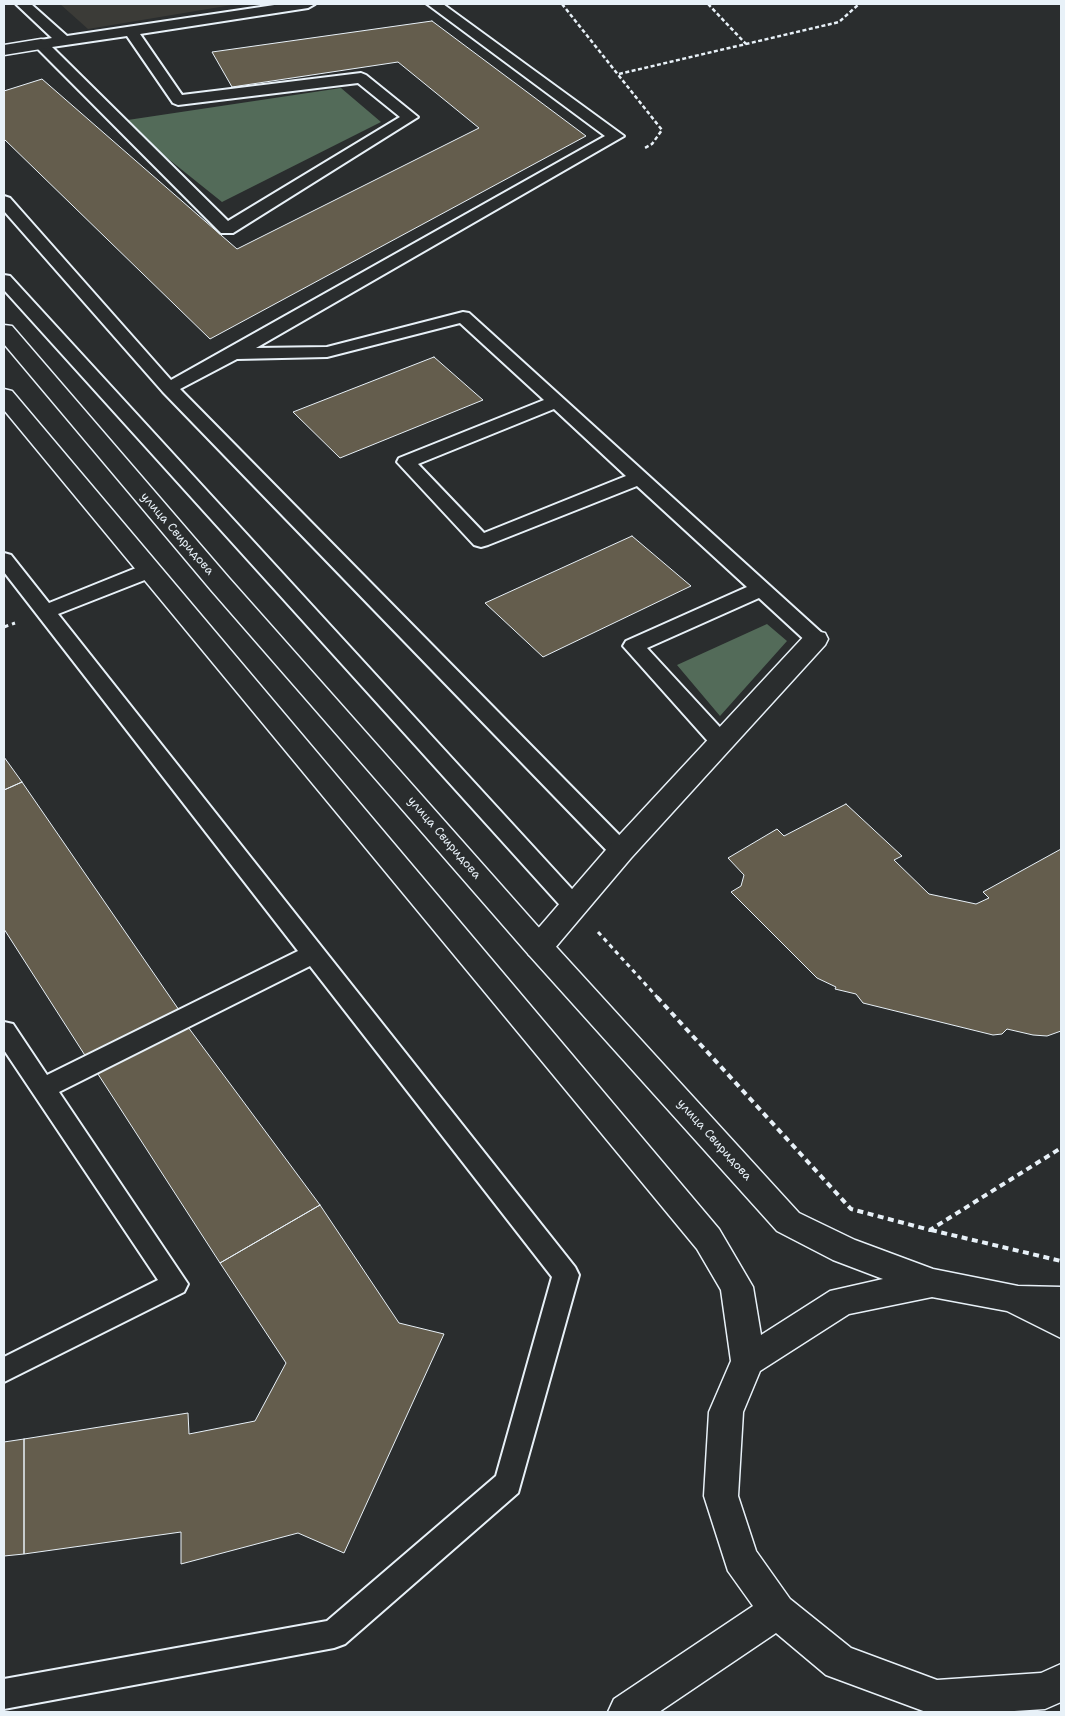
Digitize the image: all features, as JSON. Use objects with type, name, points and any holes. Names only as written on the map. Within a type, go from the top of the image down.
[{"type":"street","points":[[4,50],[41,44]]},
{"type":"street","name":"улица Свиридова","points":[[4,331],[220,584],[539,947],[788,1222],[844,1250],[932,1283]]},
{"type":"street","points":[[4,396],[148,571],[708,1239],[737,1287],[748,1361],[726,1412],[720,1496],[741,1559],[777,1611],[839,1662],[937,1698],[1045,1691],[1061,1682]]},
{"type":"street","points":[[539,947],[621,852],[816,639]]},
{"type":"street","points":[[748,1361],[842,1301],[932,1283],[1013,1298],[1061,1301]]},
{"type":"street","points":[[1013,1298],[1061,1324]]},
{"type":"street","points":[[627,1712],[777,1611]]},
{"type":"lane","points":[[23,4],[64,41]]},
{"type":"lane","points":[[41,44],[308,4]]},
{"type":"lane","points":[[169,388],[233,354],[616,136],[434,4]]},
{"type":"lane","points":[[41,44],[227,229],[410,117],[361,78],[178,100],[131,31]]},
{"type":"lane","points":[[4,201],[169,388],[621,852]]},
{"type":"lane","points":[[4,280],[574,906]]},
{"type":"lane","points":[[233,354],[327,352],[463,317],[816,639]]},
{"type":"lane","points":[[556,402],[406,462],[480,541],[639,478]]},
{"type":"lane","points":[[4,559],[566,1275],[508,1484],[334,1634],[4,1694]]},
{"type":"lane","points":[[45,612],[148,571]]},
{"type":"lane","points":[[721,742],[633,646],[761,589]]},
{"type":"lane","points":[[43,1089],[314,953]]},
{"type":"lane","points":[[4,1031],[175,1284],[4,1370]]},
{"type":"path","points":[[708,4],[746,44]]},
{"type":"path","points":[[619,74],[839,22],[860,4]]},
{"type":"path","points":[[574,906],[851,1209],[1061,1262]]},
{"type":"path","points":[[930,1230],[1061,1148]]},
{"type":"shaded area","points":[[60,4],[238,4],[88,29]]},
{"type":"green space","points":[[341,88],[381,122],[222,202],[121,121]]},
{"type":"green space","points":[[767,624],[787,641],[720,716],[677,665]]},
{"type":"building","points":[[432,21],[586,136],[210,339],[4,139],[4,91],[42,79],[237,249],[479,128],[398,62],[232,87],[212,52]]},
{"type":"building","points":[[434,357],[483,400],[340,458],[293,412]]},
{"type":"building","points":[[632,536],[691,586],[543,657],[485,603]]},
{"type":"building","points":[[4,757],[22,782],[4,790]]},
{"type":"building","points":[[22,782],[179,1010],[86,1057],[4,929],[4,790]]},
{"type":"building","points":[[846,804],[902,856],[894,860],[929,894],[976,904],[989,898],[983,892],[1061,849],[1061,1031],[1047,1036],[1007,1029],[1002,1034],[993,1035],[863,1003],[856,994],[835,989],[836,987],[817,978],[731,892],[741,886],[744,875],[728,858],[777,829],[784,836]]},
{"type":"building","points":[[188,1027],[320,1205],[220,1263],[96,1071]]},
{"type":"building","points":[[320,1205],[399,1323],[444,1334],[344,1553],[298,1533],[181,1564],[181,1532],[24,1554],[24,1439],[188,1413],[189,1434],[255,1421],[286,1363],[220,1263]]},
{"type":"building","points":[[24,1439],[24,1554],[4,1556],[4,1442]]}]
